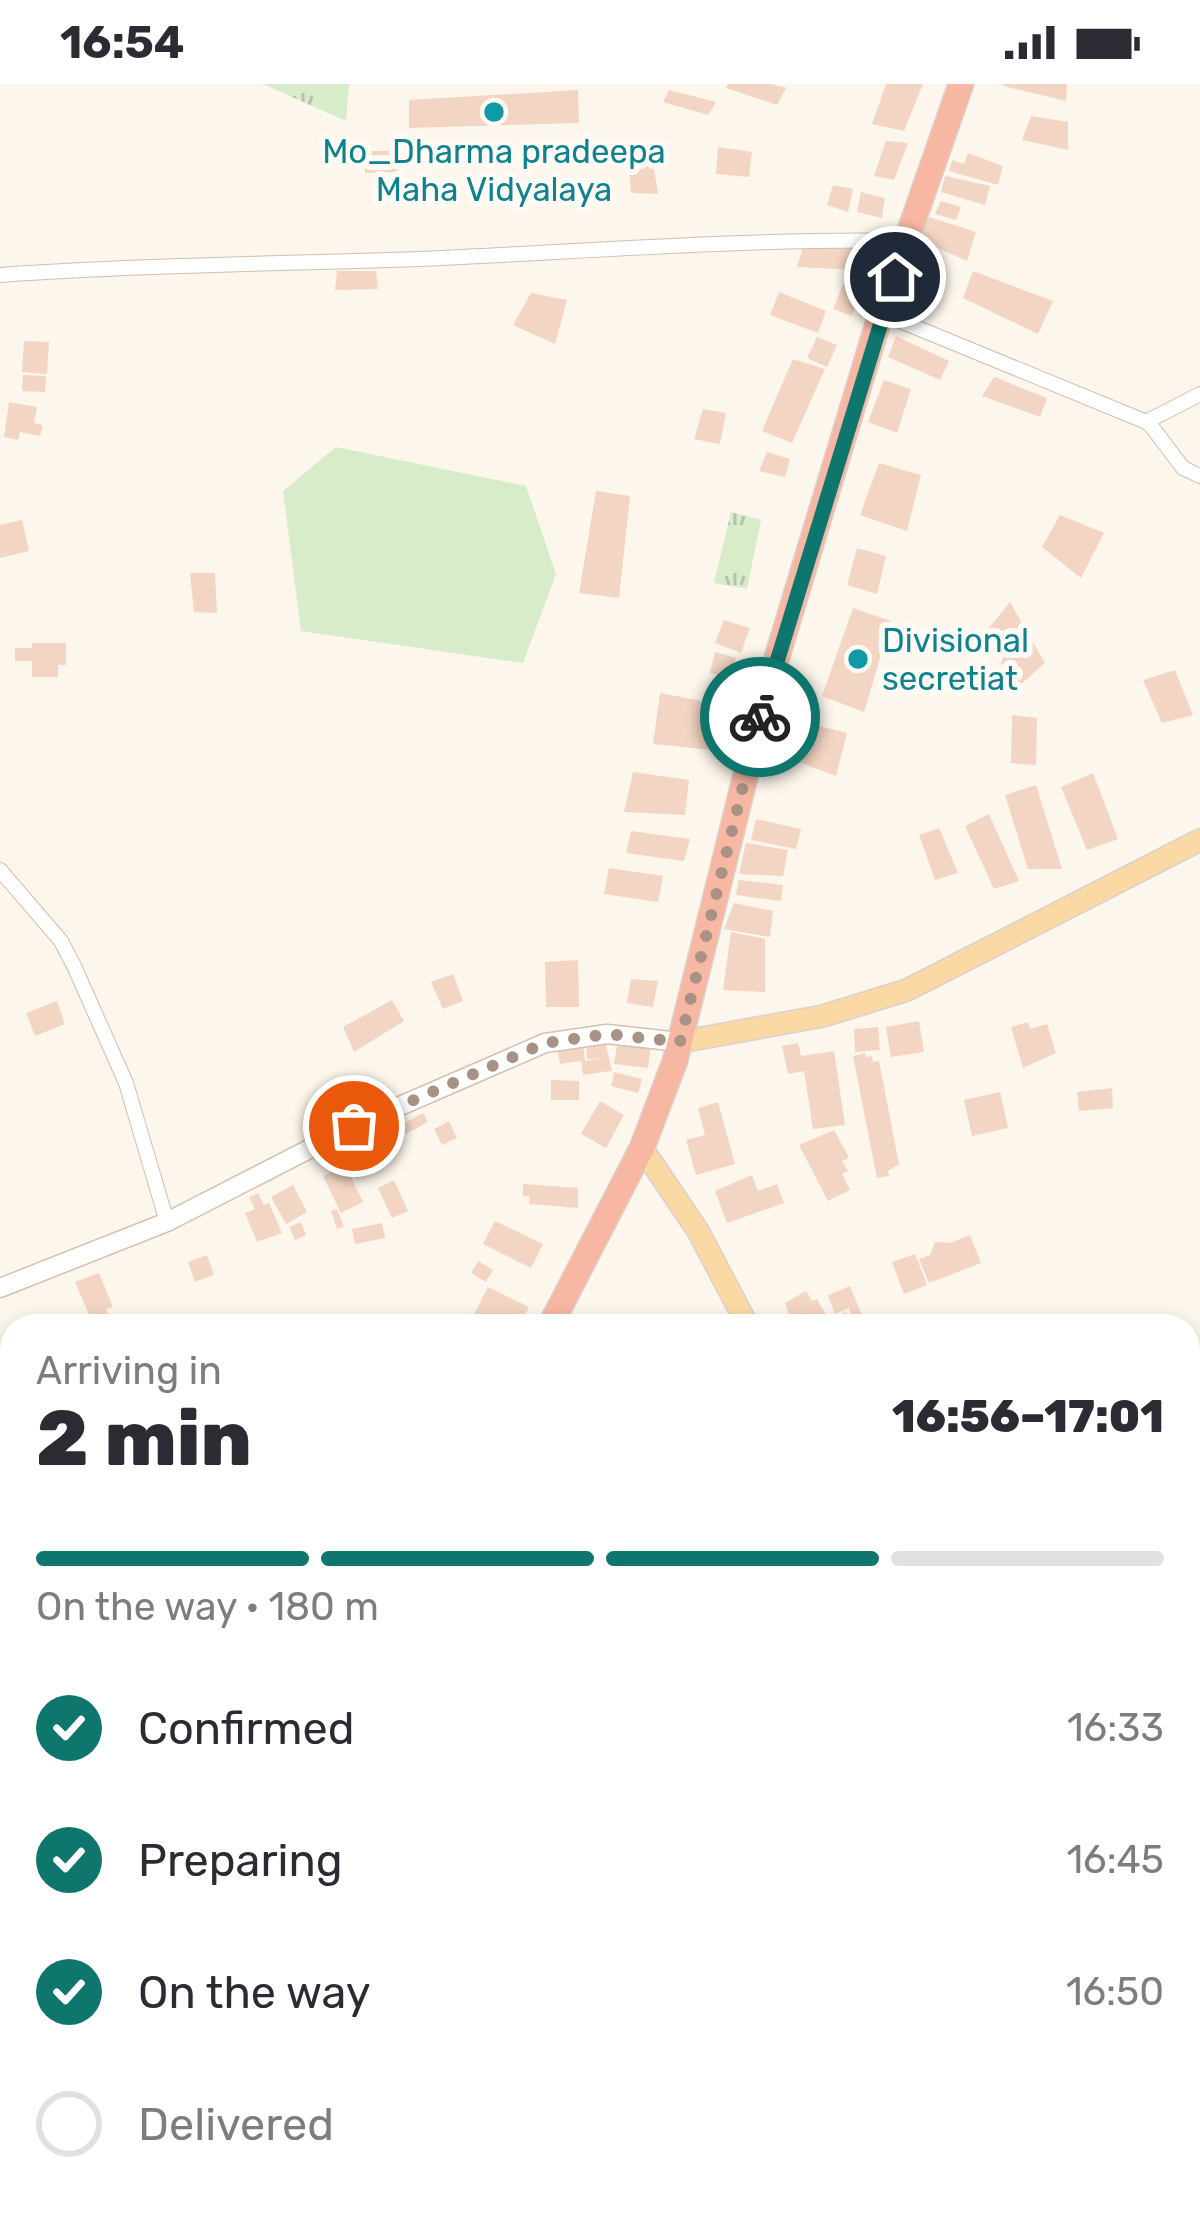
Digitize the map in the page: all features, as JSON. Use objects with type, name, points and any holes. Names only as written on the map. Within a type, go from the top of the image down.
[{"type":"highway","points":[[556,1314],[642,1148],[680,1042],[765,697],[881,313],[961,84]]},
{"type":"main road","points":[[680,1042],[824,1016],[907,990],[1200,840]]},
{"type":"main road","points":[[642,1148],[698,1231],[742,1314]]},
{"type":"street","points":[[0,275],[140,265],[414,259],[825,239],[908,242]]},
{"type":"street","points":[[881,313],[1146,422],[1184,468],[1200,476]]},
{"type":"street","points":[[1146,422],[1200,394]]},
{"type":"street","points":[[0,870],[61,941],[74,966],[126,1083],[167,1222]]},
{"type":"street","points":[[0,1288],[167,1222],[354,1126],[545,1043],[607,1034],[680,1042]]},
{"type":"green space","points":[[263,84],[349,84],[346,121]]},
{"type":"green space","points":[[336,447],[526,486],[556,574],[523,663],[301,631],[283,491]]},
{"type":"green space","points":[[731,512],[761,520],[747,589],[714,583]]},
{"type":"building","points":[[728,84],[786,88],[777,105],[726,88]]},
{"type":"building","points":[[886,84],[923,84],[904,131],[872,124]]},
{"type":"building","points":[[1067,84],[1066,101],[1003,86]]},
{"type":"building","name":"Mo_Dharma pradeepa Maha Vidyalaya","points":[[578,90],[579,123],[409,128],[409,100]]},
{"type":"building","points":[[669,90],[716,102],[708,115],[663,102]]},
{"type":"building","points":[[1031,116],[1068,122],[1068,150],[1022,140]]},
{"type":"building","points":[[451,140],[469,140],[466,165],[448,162]]},
{"type":"building","points":[[886,141],[908,143],[894,180],[874,176]]},
{"type":"building","points":[[718,147],[752,152],[749,177],[716,174]]},
{"type":"building","points":[[644,148],[652,156],[658,194],[631,193],[627,149]]},
{"type":"building","points":[[365,151],[396,151],[397,172],[365,173]]},
{"type":"building","points":[[968,153],[1003,166],[998,185],[949,171],[952,160],[964,164]]},
{"type":"building","points":[[945,176],[990,186],[985,205],[941,192]]},
{"type":"building","points":[[833,185],[853,189],[848,212],[827,205]]},
{"type":"building","points":[[861,192],[885,198],[882,218],[857,212]]},
{"type":"building","points":[[941,201],[961,207],[956,220],[935,214]]},
{"type":"building","points":[[929,217],[976,232],[967,261],[920,240]]},
{"type":"building","points":[[803,247],[879,248],[877,271],[797,267]]},
{"type":"building","points":[[337,271],[376,271],[378,289],[335,290]]},
{"type":"building","points":[[973,271],[1053,301],[1038,334],[963,298]]},
{"type":"building","points":[[843,284],[860,291],[852,316],[833,309]]},
{"type":"building","points":[[779,292],[826,311],[818,333],[770,315]]},
{"type":"building","points":[[531,293],[567,300],[555,344],[513,325]]},
{"type":"building","points":[[896,336],[949,361],[940,380],[888,357]]},
{"type":"building","points":[[817,337],[837,345],[827,367],[807,358]]},
{"type":"building","points":[[24,341],[49,342],[47,374],[22,372]]},
{"type":"building","points":[[793,359],[825,369],[792,443],[762,431]]},
{"type":"building","points":[[23,375],[46,376],[45,392],[22,391]]},
{"type":"building","points":[[994,377],[1047,398],[1040,417],[982,396]]},
{"type":"building","points":[[884,380],[911,389],[897,433],[868,422]]},
{"type":"building","points":[[9,402],[37,407],[34,423],[43,425],[40,436],[20,432],[18,440],[4,437]]},
{"type":"building","points":[[703,409],[726,413],[720,444],[694,439]]},
{"type":"building","points":[[767,452],[790,459],[785,477],[759,471]]},
{"type":"building","points":[[879,463],[921,475],[907,531],[860,515]]},
{"type":"building","points":[[596,491],[630,496],[619,598],[579,593]]},
{"type":"building","points":[[1060,515],[1104,533],[1081,578],[1042,547]]},
{"type":"building","points":[[22,520],[29,551],[0,558],[0,525]]},
{"type":"building","points":[[857,548],[886,556],[877,594],[847,585]]},
{"type":"building","points":[[190,573],[215,573],[217,613],[194,612]]},
{"type":"building","points":[[1010,602],[1045,663],[1019,686],[1001,663],[1006,650],[989,628]]},
{"type":"building","name":"Divisional secretiat","points":[[853,608],[891,621],[864,712],[822,696]]},
{"type":"building","points":[[724,620],[750,628],[741,653],[715,643]]},
{"type":"building","points":[[32,643],[66,643],[66,665],[58,665],[58,677],[32,677],[32,661],[15,661],[15,648],[32,648]]},
{"type":"building","points":[[715,652],[736,658],[730,678],[710,673]]},
{"type":"building","points":[[1175,670],[1193,715],[1162,723],[1143,680]]},
{"type":"building","points":[[660,693],[718,704],[712,750],[653,744]]},
{"type":"building","points":[[1012,715],[1037,718],[1036,765],[1011,763]]},
{"type":"building","points":[[796,720],[847,733],[836,776],[780,755]]},
{"type":"building","points":[[633,772],[689,780],[685,815],[624,812]]},
{"type":"building","points":[[1093,773],[1118,839],[1087,850],[1061,787]]},
{"type":"building","points":[[1036,785],[1062,869],[1028,869],[1005,795]]},
{"type":"building","points":[[989,814],[1019,881],[994,889],[965,826]]},
{"type":"building","points":[[756,819],[801,829],[796,849],[751,840]]},
{"type":"building","points":[[939,828],[958,873],[935,880],[919,835]]},
{"type":"building","points":[[631,831],[690,839],[684,861],[626,853]]},
{"type":"building","points":[[746,843],[788,850],[783,876],[739,874]]},
{"type":"building","points":[[609,868],[663,876],[658,902],[604,894]]},
{"type":"building","points":[[739,880],[783,885],[781,901],[736,895]]},
{"type":"building","points":[[734,903],[773,911],[770,937],[724,929]]},
{"type":"building","points":[[731,932],[765,939],[765,992],[723,990]]},
{"type":"building","points":[[578,960],[579,1007],[546,1007],[545,962]]},
{"type":"building","points":[[453,974],[463,1001],[443,1009],[431,982]]},
{"type":"building","points":[[631,979],[658,981],[653,1007],[627,1003]]},
{"type":"building","points":[[392,1000],[404,1021],[354,1052],[343,1027]]},
{"type":"building","points":[[57,1001],[65,1024],[35,1036],[26,1013]]},
{"type":"building","points":[[919,1021],[924,1052],[891,1057],[886,1027]]},
{"type":"building","points":[[1028,1022],[1030,1029],[1047,1024],[1056,1053],[1023,1068],[1011,1027]]},
{"type":"building","points":[[878,1027],[880,1050],[855,1052],[854,1029]]},
{"type":"building","points":[[618,1040],[651,1044],[648,1068],[614,1064]]},
{"type":"building","points":[[605,1041],[612,1071],[583,1075],[581,1061],[560,1064],[557,1047],[583,1043],[585,1061],[603,1058],[587,1059],[586,1043]]},
{"type":"building","points":[[798,1043],[801,1056],[834,1051],[845,1125],[813,1129],[804,1071],[788,1074],[782,1046]]},
{"type":"building","points":[[865,1053],[873,1062],[879,1061],[899,1164],[888,1171],[889,1176],[877,1178],[853,1056]]},
{"type":"building","points":[[614,1072],[642,1079],[638,1093],[611,1086]]},
{"type":"building","points":[[551,1080],[579,1081],[579,1100],[551,1100]]},
{"type":"building","points":[[1112,1088],[1113,1108],[1079,1111],[1077,1092]]},
{"type":"building","points":[[1000,1092],[1008,1128],[972,1136],[964,1100]]},
{"type":"building","points":[[600,1101],[624,1115],[606,1148],[581,1134]]},
{"type":"building","points":[[718,1102],[735,1164],[696,1175],[686,1140],[705,1135],[698,1108]]},
{"type":"building","points":[[423,1113],[428,1122],[406,1134],[401,1125]]},
{"type":"building","points":[[449,1121],[457,1138],[442,1145],[434,1129]]},
{"type":"building","points":[[834,1130],[849,1158],[842,1161],[848,1171],[842,1174],[850,1190],[828,1201],[799,1145]]},
{"type":"building","points":[[345,1165],[363,1202],[341,1213],[323,1176]]},
{"type":"building","points":[[752,1175],[758,1191],[777,1184],[784,1203],[727,1223],[715,1191]]},
{"type":"building","points":[[394,1180],[408,1211],[392,1218],[378,1188]]},
{"type":"building","points":[[523,1184],[578,1188],[578,1208],[529,1204]]},
{"type":"building","points":[[293,1185],[307,1212],[286,1224],[271,1197]]},
{"type":"building","points":[[258,1193],[264,1205],[269,1203],[282,1233],[257,1242],[245,1213],[255,1209],[249,1197]]},
{"type":"building","points":[[337,1209],[344,1227],[337,1229],[331,1211]]},
{"type":"building","points":[[495,1221],[543,1244],[531,1268],[483,1244]]},
{"type":"building","points":[[301,1222],[306,1235],[295,1240],[289,1227]]},
{"type":"building","points":[[382,1223],[385,1238],[355,1244],[352,1229]]},
{"type":"building","points":[[970,1235],[981,1263],[929,1283],[919,1259],[930,1255],[935,1242],[950,1243]]},
{"type":"building","points":[[915,1254],[927,1285],[904,1294],[892,1262]]},
{"type":"building","points":[[207,1255],[214,1275],[195,1282],[188,1262]]},
{"type":"building","points":[[478,1261],[493,1270],[486,1282],[471,1273]]},
{"type":"building","points":[[99,1273],[113,1307],[106,1309],[108,1314],[89,1314],[75,1282]]},
{"type":"building","points":[[850,1286],[862,1314],[851,1314],[849,1308],[835,1314],[828,1295]]},
{"type":"building","points":[[488,1287],[529,1307],[525,1314],[474,1314]]},
{"type":"building","points":[[806,1291],[826,1314],[789,1314],[785,1303]]},
{"type":"way so far","points":[[354,1126],[545,1043],[607,1034],[680,1042],[760,717]]},
{"type":"place","name":"Mo_Dharma pradeepa Maha Vidyalaya","points":[[494,112]]},
{"type":"place","name":"Divisional secretiat","points":[[858,659]]},
{"type":"route","points":[[760,717],[895,277]]}]
